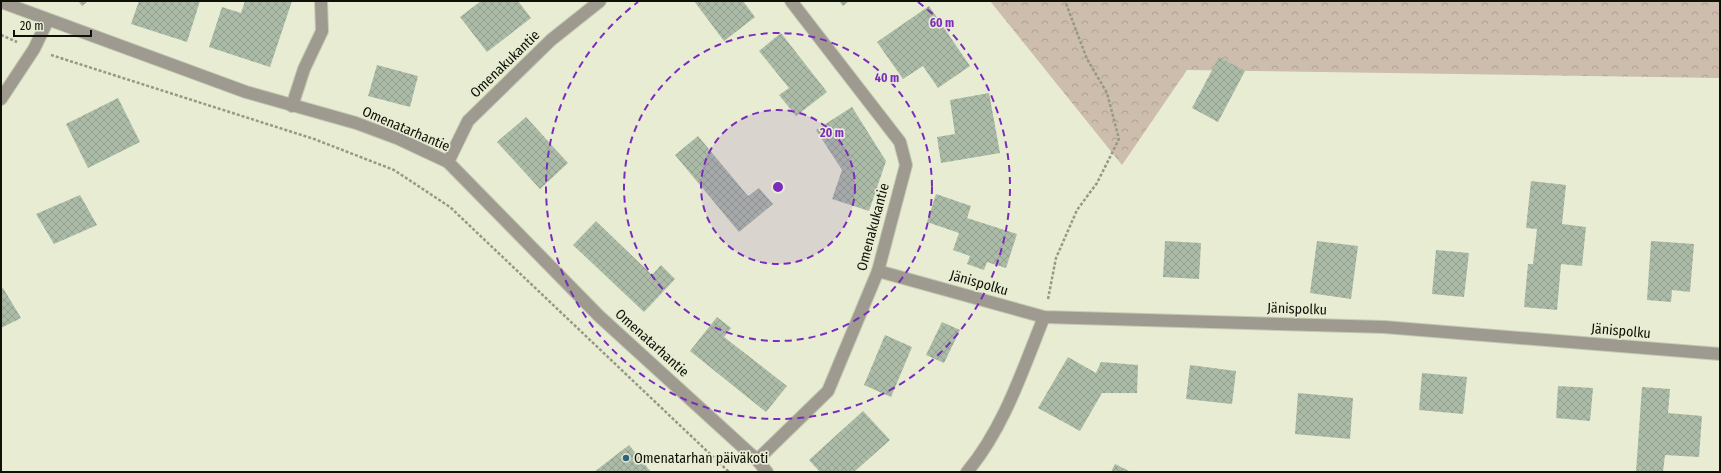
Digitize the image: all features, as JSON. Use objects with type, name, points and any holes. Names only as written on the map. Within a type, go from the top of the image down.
[{"type":"street","points":[[292,106],[304,70],[322,31],[321,1]]},
{"type":"street","name":"Omenakukantie","points":[[448,162],[468,121],[551,40],[600,1]]},
{"type":"street","name":"Omenakukantie","points":[[757,460],[828,391],[878,271],[906,165],[900,142],[791,1]]},
{"type":"street","name":"Omenatarhantie","points":[[1,2],[246,92],[356,123],[399,139],[448,162],[599,316],[757,460],[767,472]]},
{"type":"street","points":[[1,99],[34,49],[48,20]]},
{"type":"street","name":"Jänispolku","points":[[878,271],[1044,317],[1384,327],[1720,354]]},
{"type":"street","points":[[967,472],[982,454],[1014,392],[1044,317]]},
{"type":"path","points":[[1044,317],[1056,258],[1077,210],[1097,182],[1119,139],[1107,93],[1087,59],[1065,1]]},
{"type":"path","points":[[1,35],[34,49],[314,139],[394,170],[450,207],[729,472]]},
{"type":"green space","points":[[990,1],[1720,1],[1720,78],[1187,70],[1122,165]]},
{"type":"building","points":[[78,1],[88,1],[82,6]]},
{"type":"building","points":[[139,1],[200,1],[187,42],[131,24]]},
{"type":"building","points":[[245,1],[292,1],[270,67],[209,47],[222,7],[241,13]]},
{"type":"building","points":[[481,1],[518,1],[531,18],[487,52],[460,17]]},
{"type":"building","points":[[694,1],[743,1],[755,17],[724,41]]},
{"type":"building","points":[[839,1],[849,1],[843,6]]},
{"type":"building","points":[[929,6],[970,66],[938,88],[923,66],[903,79],[877,42]]},
{"type":"building","points":[[781,33],[827,92],[796,116],[779,95],[789,88],[759,51]]},
{"type":"building","points":[[1219,57],[1245,71],[1218,122],[1192,108]]},
{"type":"building","points":[[377,65],[418,76],[410,107],[368,96]]},
{"type":"building","points":[[989,93],[1000,153],[941,163],[937,137],[955,134],[950,100]]},
{"type":"building","points":[[118,98],[140,142],[88,168],[66,124]]},
{"type":"building","points":[[852,107],[886,161],[869,211],[832,199],[842,170],[816,130]]},
{"type":"building","points":[[526,117],[568,163],[540,189],[497,142]]},
{"type":"building","points":[[698,136],[748,196],[759,188],[773,204],[739,232],[675,155]]},
{"type":"building","points":[[1531,181],[1566,185],[1562,224],[1586,227],[1582,266],[1561,264],[1557,310],[1524,307],[1528,264],[1533,264],[1537,229],[1526,228]]},
{"type":"building","points":[[936,194],[971,206],[967,218],[1017,234],[1006,268],[987,262],[984,270],[967,264],[970,256],[953,250],[959,233],[927,222]]},
{"type":"building","points":[[80,195],[97,225],[54,244],[36,214]]},
{"type":"building","points":[[596,221],[652,275],[661,265],[675,279],[644,312],[573,245]]},
{"type":"building","points":[[1165,241],[1201,243],[1199,279],[1163,277]]},
{"type":"building","points":[[1317,241],[1358,246],[1351,299],[1310,293]]},
{"type":"building","points":[[1651,241],[1694,244],[1690,292],[1672,290],[1671,302],[1647,300]]},
{"type":"building","points":[[1436,250],[1469,253],[1464,297],[1432,294]]},
{"type":"building","points":[[3,288],[21,318],[1,328],[1,289]]},
{"type":"building","points":[[717,317],[731,328],[724,337],[787,386],[766,412],[690,351]]},
{"type":"building","points":[[942,322],[960,330],[944,363],[926,355]]},
{"type":"building","points":[[885,335],[912,347],[891,397],[864,385]]},
{"type":"building","points":[[1068,357],[1096,373],[1101,362],[1138,365],[1137,393],[1102,393],[1080,431],[1038,408]]},
{"type":"building","points":[[1190,365],[1236,371],[1232,404],[1186,399]]},
{"type":"building","points":[[1422,373],[1467,377],[1463,414],[1419,410]]},
{"type":"building","points":[[1558,386],[1593,388],[1590,421],[1556,418]]},
{"type":"building","points":[[1642,387],[1670,389],[1668,413],[1702,416],[1699,457],[1665,455],[1663,472],[1636,472]]},
{"type":"building","points":[[1298,393],[1353,398],[1350,439],[1295,434]]},
{"type":"building","points":[[863,411],[890,440],[854,472],[820,472],[809,460]]},
{"type":"building","name":"Omenatarhan päiväkoti","points":[[629,445],[651,472],[594,472]]},
{"type":"building","points":[[1115,464],[1131,472],[1111,472]]},
{"type":"place","name":"Omenatarhan päiväkoti","points":[[626,458]]}]
